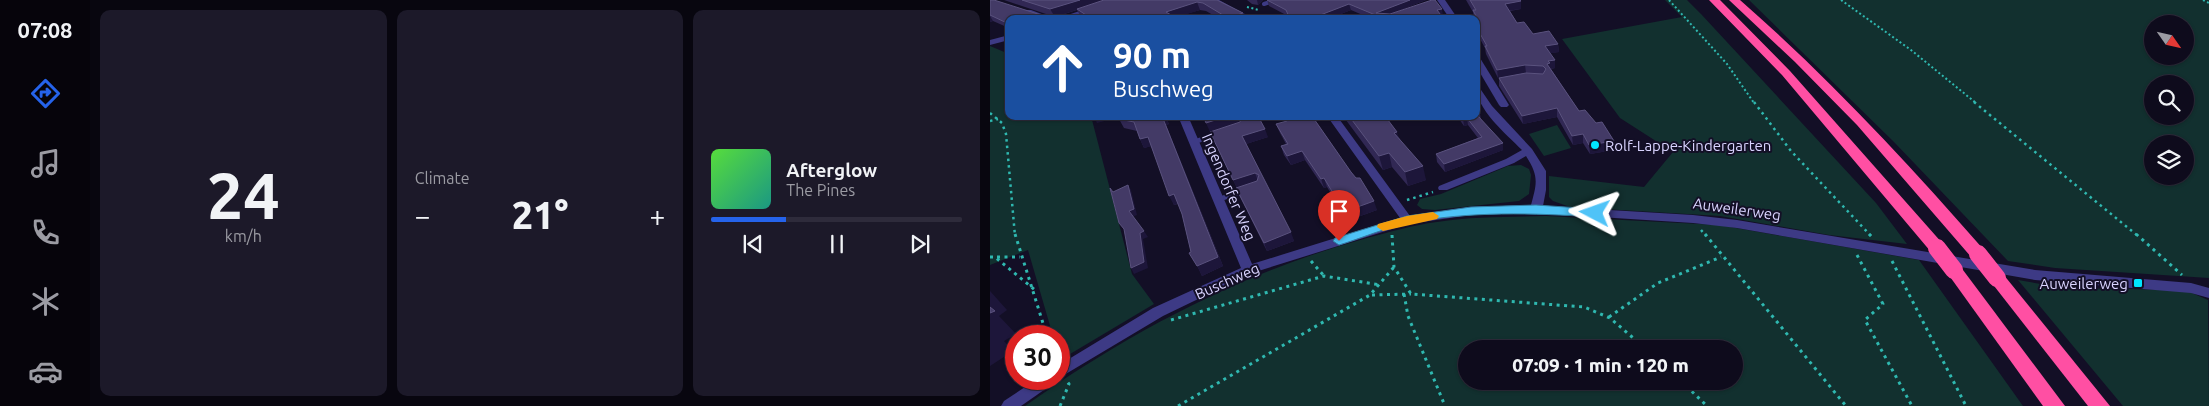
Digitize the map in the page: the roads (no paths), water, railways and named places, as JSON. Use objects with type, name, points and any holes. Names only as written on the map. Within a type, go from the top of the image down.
[{"type":"highway","points":[[1714,0],[1739,23],[1786,73],[1937,248],[2055,406]]},
{"type":"highway","points":[[1734,0],[1811,71],[1886,150],[1978,254],[2100,406]]},
{"type":"street","points":[[1072,15],[1119,0]]},
{"type":"street","points":[[1214,0],[1242,15]]},
{"type":"street","points":[[1441,0],[1451,15]]},
{"type":"street","points":[[1017,8],[1039,15]]},
{"type":"street","points":[[990,43],[1005,38]]},
{"type":"street","points":[[1480,63],[1494,82],[1504,105]]},
{"type":"street","points":[[1480,95],[1488,108],[1528,151],[1541,170],[1541,190],[1536,209]]},
{"type":"street","name":"Ingendorfer Weg","points":[[1185,120],[1248,270]]},
{"type":"street","points":[[1335,120],[1407,220]]},
{"type":"street","points":[[1444,188],[1510,161],[1528,151]]},
{"type":"street","name":"Auweilerweg","points":[[1407,220],[1471,211],[1536,209],[1693,219],[1738,224],[2035,275],[2191,288],[2209,293]]},
{"type":"street","name":"Buschweg","points":[[1070,365],[1158,312],[1248,270],[1407,220]]},
{"type":"street","points":[[1009,406],[1033,390]]},
{"type":"lane","points":[[1264,4],[1276,0]]},
{"type":"lane","points":[[1194,142],[1226,131]]},
{"type":"lane","points":[[1217,200],[1250,188]]},
{"type":"place","name":"Rolf-Lappe-Kindergarten","points":[[1595,145]]},
{"type":"place","name":"Auweilerweg","points":[[2138,283]]}]
